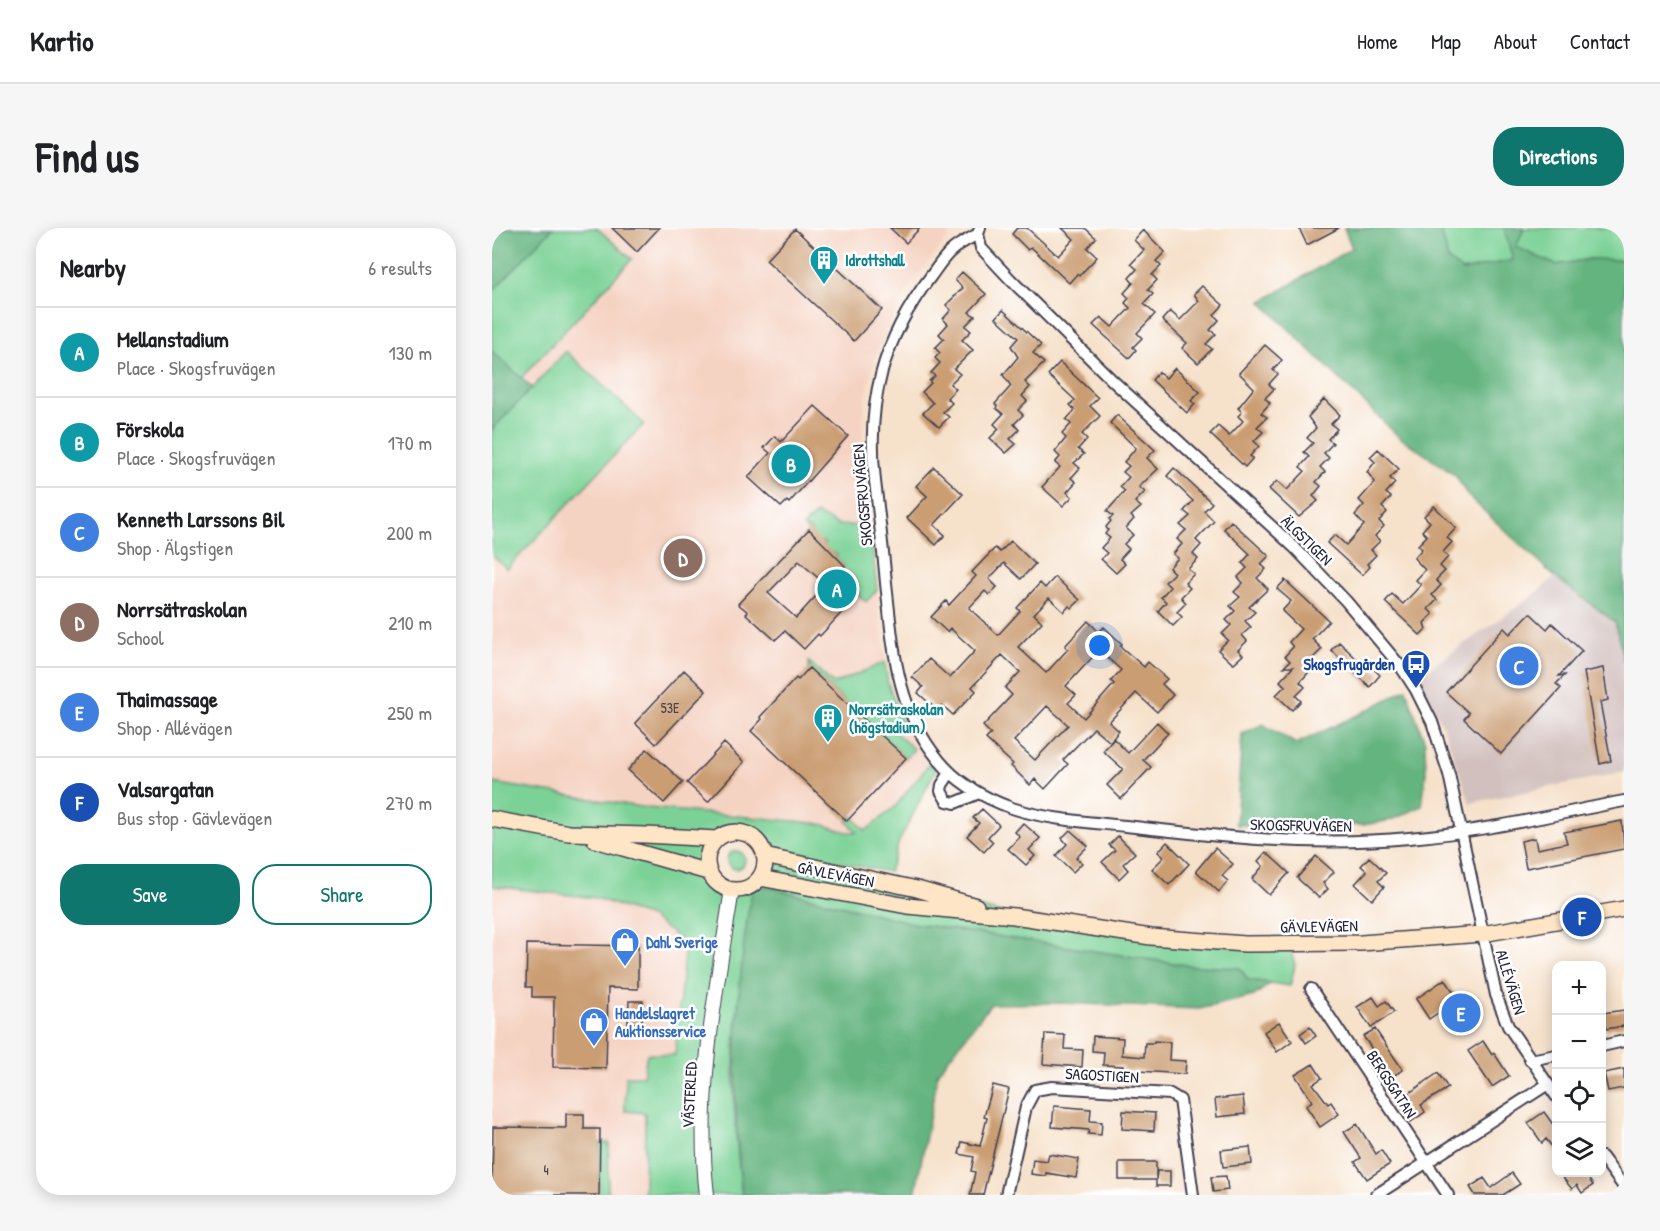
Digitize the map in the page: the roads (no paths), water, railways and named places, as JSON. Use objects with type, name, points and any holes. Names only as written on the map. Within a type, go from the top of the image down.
[{"type":"main road","points":[[492,819],[569,833],[708,872]]},
{"type":"main road","points":[[569,833],[716,839]]},
{"type":"main road","points":[[726,833],[746,834],[761,846],[764,856],[765,864],[760,878],[748,888],[732,890],[717,884],[708,872],[706,863],[711,845],[726,833]]},
{"type":"main road","name":"GÄVLEVÄGEN","points":[[764,856],[916,888],[1014,916]]},
{"type":"main road","name":"GÄVLEVÄGEN","points":[[760,878],[907,906],[1014,916],[1135,935],[1245,944],[1366,943],[1482,934],[1624,909]]},
{"type":"street","name":"ÄLGSTIGEN","points":[[979,231],[981,248],[1113,381],[1302,555],[1346,601],[1416,690],[1432,722],[1449,774],[1482,934]]},
{"type":"street","name":"SKOGSFRUVÄGEN","points":[[979,231],[951,250],[896,329],[883,364],[872,435],[892,636],[900,687],[919,732],[950,773],[979,793],[1012,807],[1052,816],[1226,838],[1299,842],[1365,842],[1461,832],[1624,801]]},
{"type":"street","points":[[950,773],[942,784],[941,791],[947,801],[955,803],[979,793]]},
{"type":"street","name":"VÄSTERLED","points":[[707,1195],[703,1130],[706,1067],[732,890]]},
{"type":"street","name":"ALLÉVÄGEN","points":[[1482,934],[1496,996],[1508,1026],[1552,1089]]},
{"type":"street","name":"BERGSGATAN","points":[[1311,989],[1448,1195]]},
{"type":"street","points":[[1606,1045],[1624,1041]]},
{"type":"street","points":[[1530,1060],[1552,1056]]},
{"type":"street","points":[[1376,1195],[1548,1084]]},
{"type":"street","name":"SAGOSTIGEN","points":[[1006,1195],[1026,1107],[1035,1090],[1052,1087],[1170,1094],[1180,1100],[1193,1195]]},
{"type":"street","points":[[1606,1162],[1624,1187]]},
{"type":"place","name":"Idrottshall","points":[[824,286]]},
{"type":"place","name":"Förskola","points":[[791,464]]},
{"type":"place","name":"Norrsätraskolan","points":[[683,558]]},
{"type":"place","name":"Mellanstadium","points":[[837,589]]},
{"type":"place","name":"Kenneth Larssons Bil","points":[[1519,666]]},
{"type":"place","name":"Skogsfrugården","points":[[1416,690]]},
{"type":"place","name":"Norrsätraskolan (högstadium)","points":[[828,744]]},
{"type":"place","name":"Valsargatan","points":[[1582,917]]},
{"type":"place","name":"Dahl Sverige","points":[[625,968]]},
{"type":"place","name":"Thaimassage","points":[[1461,1013]]},
{"type":"place","name":"Handelslagret Auktionsservice","points":[[594,1048]]}]
